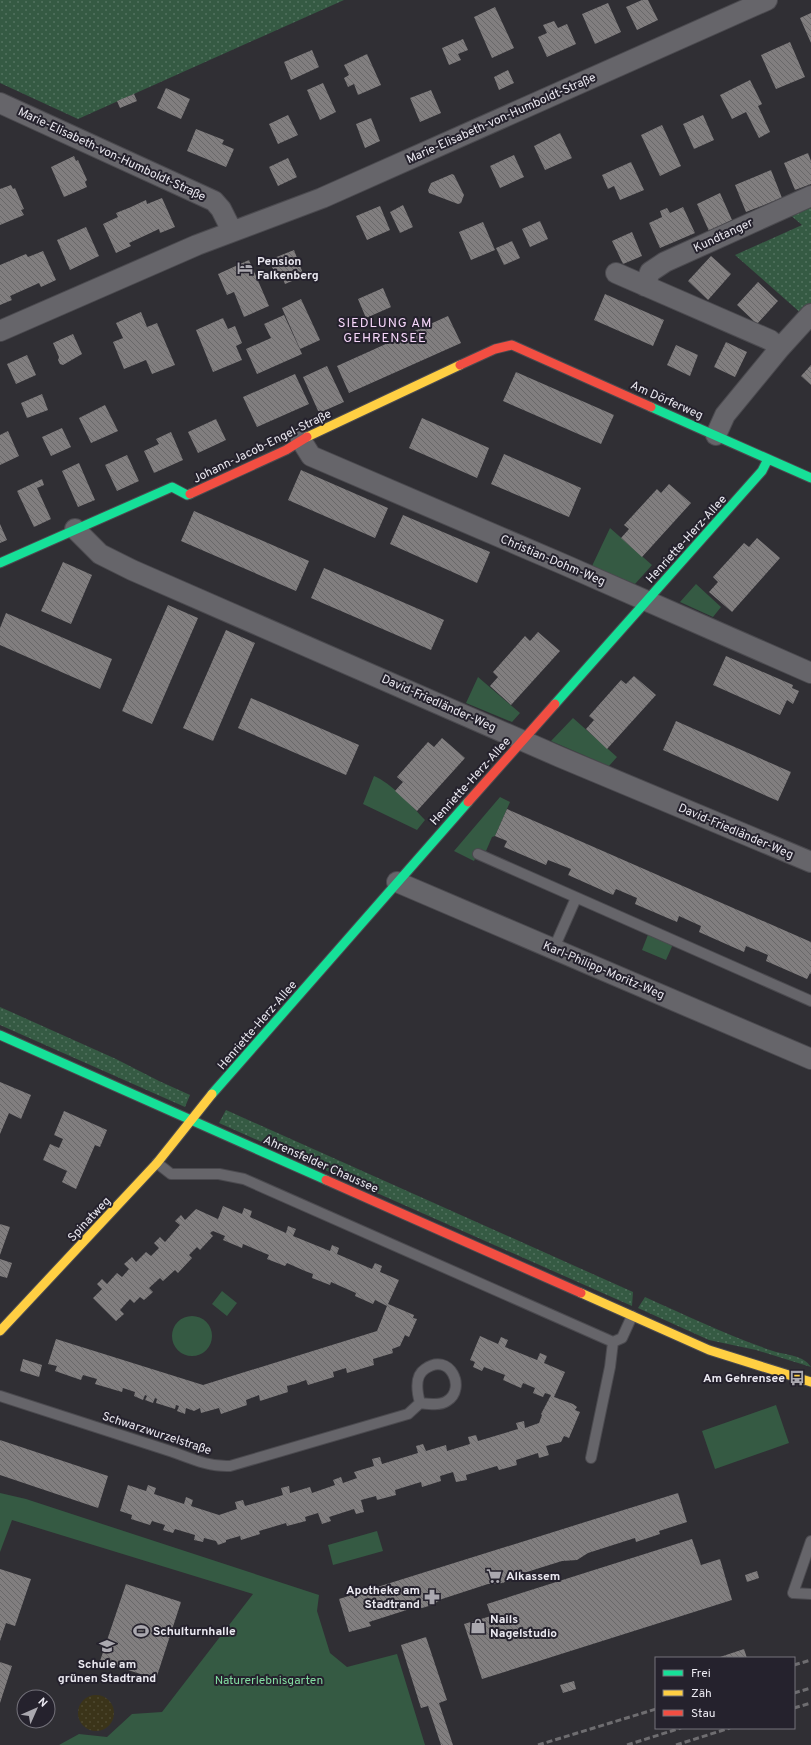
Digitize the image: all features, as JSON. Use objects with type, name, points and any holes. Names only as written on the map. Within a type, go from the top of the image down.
[{"type":"street","name":"Marie-Elisabeth-von-Humboldt-Straße","points":[[0,331],[196,244],[322,198],[767,0]]},
{"type":"street","name":"Marie-Elisabeth-von-Humboldt-Straße","points":[[0,103],[214,201],[221,208],[232,231]]},
{"type":"street","name":"Kundtanger","points":[[645,286],[650,272],[665,262],[811,196]]},
{"type":"street","points":[[616,273],[770,340],[780,348]]},
{"type":"street","points":[[716,435],[725,415],[780,348],[811,314]]},
{"type":"street","name":"Am Dörferweg","points":[[512,345],[811,478]]},
{"type":"street","name":"Johann-Jacob-Engel-Straße","points":[[0,563],[172,487],[187,495],[286,450],[301,440],[495,349],[512,345]]},
{"type":"street","name":"Christian-Dohm-Weg","points":[[301,440],[311,456],[647,600],[811,673]]},
{"type":"street","name":"Henriette-Herz-Allee","points":[[191,1120],[214,1091],[397,882],[762,471],[768,459]]},
{"type":"street","name":"David-Friedländer-Weg","points":[[75,529],[100,554],[132,570],[523,740],[811,862]]},
{"type":"street","name":"Karl-Philipp-Moritz-Weg","points":[[397,882],[811,1059]]},
{"type":"street","name":"Ahrensfelder Chaussee","points":[[0,1035],[709,1350],[811,1382]]},
{"type":"street","name":"Spinatweg","points":[[0,1332],[157,1163],[191,1120]]},
{"type":"lane","points":[[478,854],[811,1001]]},
{"type":"lane","points":[[554,948],[576,898]]},
{"type":"lane","points":[[157,1163],[171,1174],[219,1174],[244,1179],[613,1342],[622,1338],[632,1316]]},
{"type":"lane","points":[[591,1458],[610,1368],[613,1342]]},
{"type":"lane","points":[[437,1363],[450,1369],[454,1375],[456,1383],[454,1393],[447,1402],[432,1404],[420,1403],[417,1381],[422,1371],[430,1365],[437,1363]]},
{"type":"lane","name":"Schwarzwurzelstraße","points":[[0,1396],[173,1452],[197,1462],[218,1466],[230,1466],[408,1414],[420,1403]]},
{"type":"lane","points":[[811,1541],[793,1593],[811,1594]]},
{"type":"green space","points":[[0,0],[344,0],[78,119],[0,83]]},
{"type":"green space","points":[[811,203],[811,306],[803,315],[735,255],[802,225],[788,213]]},
{"type":"green space","points":[[610,528],[652,565],[635,584],[592,566]]},
{"type":"green space","points":[[696,584],[721,607],[713,617],[680,602]]},
{"type":"green space","points":[[478,677],[520,713],[512,722],[466,703]]},
{"type":"green space","points":[[573,718],[617,757],[609,766],[551,741]]},
{"type":"green space","points":[[374,776],[381,779],[394,789],[425,820],[417,830],[363,804]]},
{"type":"green space","points":[[500,797],[510,802],[495,836],[492,837],[486,851],[480,849],[474,861],[454,851]]},
{"type":"green space","points":[[649,932],[674,942],[666,960],[642,950]]},
{"type":"green space","points":[[0,1007],[116,1059],[190,1095],[185,1107],[0,1025]]},
{"type":"green space","points":[[226,1110],[633,1292],[632,1306],[219,1123]]},
{"type":"green space","points":[[222,1291],[237,1303],[227,1316],[212,1304]]},
{"type":"green space","points":[[645,1297],[740,1339],[804,1360],[811,1367],[756,1350],[709,1340],[638,1308]]},
{"type":"green space","points":[[196,1316],[203,1319],[209,1325],[212,1336],[211,1344],[203,1353],[196,1356],[188,1356],[181,1353],[173,1344],[172,1332],[175,1325],[184,1317]]},
{"type":"green space","points":[[776,1405],[789,1443],[715,1469],[702,1431]]},
{"type":"green space","name":"Naturerlebnisgarten","points":[[0,1493],[26,1499],[319,1595],[317,1611],[330,1653],[347,1667],[397,1654],[425,1745],[59,1745],[79,1734],[107,1737],[132,1714],[162,1712],[253,1594],[12,1520],[0,1552]]},
{"type":"green space","points":[[377,1531],[383,1551],[333,1565],[328,1545]]},
{"type":"sand","points":[[96,1695],[109,1700],[114,1713],[109,1726],[96,1731],[83,1726],[78,1713],[83,1700]]},
{"type":"building","points":[[642,0],[648,0],[658,20],[637,30],[626,7]]},
{"type":"building","points":[[608,3],[621,32],[595,44],[582,14]]},
{"type":"building","points":[[495,7],[514,48],[492,58],[474,17]]},
{"type":"building","points":[[811,13],[811,43],[800,18]]},
{"type":"building","points":[[554,21],[558,28],[567,24],[576,44],[547,57],[538,37],[547,33],[543,25]]},
{"type":"building","points":[[463,39],[468,50],[458,54],[461,60],[449,65],[442,48]]},
{"type":"building","points":[[790,42],[805,77],[776,89],[761,55]]},
{"type":"building","points":[[312,50],[319,67],[291,80],[284,62]]},
{"type":"building","points":[[367,54],[381,85],[358,95],[354,84],[348,87],[344,78],[349,75],[344,65]]},
{"type":"building","points":[[508,70],[514,83],[499,90],[494,77]]},
{"type":"building","points":[[750,80],[762,104],[758,106],[770,132],[759,138],[746,112],[732,119],[720,95]]},
{"type":"building","points":[[323,83],[336,112],[320,120],[307,90]]},
{"type":"building","points":[[166,88],[190,99],[181,119],[157,108]]},
{"type":"building","points":[[431,90],[441,113],[420,122],[410,98]]},
{"type":"building","points":[[134,94],[137,101],[120,108],[117,101]]},
{"type":"building","points":[[288,115],[298,135],[278,144],[269,124]]},
{"type":"building","points":[[703,115],[714,140],[694,149],[683,124]]},
{"type":"building","points":[[371,118],[380,141],[365,148],[356,124]]},
{"type":"building","points":[[662,125],[681,166],[660,176],[641,135]]},
{"type":"building","points":[[196,129],[224,140],[222,144],[234,149],[226,167],[187,151]]},
{"type":"building","points":[[560,133],[572,158],[545,170],[534,146]]},
{"type":"building","points":[[808,153],[811,161],[811,184],[795,190],[784,163]]},
{"type":"building","points":[[514,155],[524,177],[500,188],[490,166]]},
{"type":"building","points":[[74,156],[76,161],[78,160],[87,180],[85,182],[87,187],[64,197],[51,167]]},
{"type":"building","points":[[288,158],[297,177],[278,186],[269,167]]},
{"type":"building","points":[[631,162],[644,190],[620,200],[614,186],[608,189],[602,175]]},
{"type":"building","points":[[771,170],[782,198],[746,212],[735,185]]},
{"type":"building","points":[[452,174],[454,175],[464,195],[461,203],[458,204],[429,193],[428,190],[431,183]]},
{"type":"building","points":[[11,185],[13,189],[15,188],[24,209],[21,210],[24,215],[0,225],[0,189]]},
{"type":"building","points":[[720,193],[732,220],[709,231],[697,204]]},
{"type":"building","points":[[162,198],[175,227],[160,233],[159,229],[129,243],[131,246],[116,253],[103,224],[118,217],[116,213],[146,200],[147,204]]},
{"type":"building","points":[[403,205],[413,227],[400,233],[390,212]]},
{"type":"building","points":[[380,206],[390,230],[367,240],[356,216]]},
{"type":"building","points":[[683,207],[695,233],[660,248],[649,223],[662,217],[660,211],[667,208],[670,213]]},
{"type":"building","points":[[540,221],[548,239],[530,247],[522,229]]},
{"type":"building","points":[[483,222],[495,250],[471,260],[459,232]]},
{"type":"building","points":[[86,227],[99,256],[70,270],[57,240]]},
{"type":"building","points":[[632,232],[642,256],[623,264],[612,241]]},
{"type":"building","points":[[512,241],[520,258],[504,265],[496,248]]},
{"type":"building","points":[[294,250],[304,276],[285,284],[281,274],[276,276],[269,260]]},
{"type":"building","points":[[43,251],[56,280],[41,287],[39,283],[10,296],[12,300],[0,305],[0,265],[26,254],[28,257]]},
{"type":"building","points":[[711,256],[731,274],[708,300],[688,281]]},
{"type":"building","points":[[249,260],[269,306],[244,317],[234,292],[227,295],[218,274]]},
{"type":"building","points":[[758,282],[778,301],[757,324],[737,305]]},
{"type":"building","points":[[383,288],[391,307],[366,318],[358,299]]},
{"type":"building","points":[[605,294],[664,320],[653,346],[594,320]]},
{"type":"building","points":[[301,299],[320,340],[300,349],[282,308]]},
{"type":"building","points":[[141,312],[147,327],[157,323],[175,365],[152,374],[146,360],[124,369],[113,342],[123,338],[116,323]]},
{"type":"building","points":[[284,315],[302,354],[257,374],[246,349],[271,338],[264,324]]},
{"type":"building","points":[[448,316],[461,343],[349,393],[337,366]]},
{"type":"building","points":[[223,318],[228,329],[235,326],[242,343],[236,346],[242,360],[213,372],[196,330]]},
{"type":"building","points":[[73,334],[82,354],[63,365],[60,364],[58,360],[59,357],[53,343]]},
{"type":"building","points":[[726,342],[747,352],[735,377],[714,367]]},
{"type":"building","points":[[676,345],[698,355],[690,376],[667,365]]},
{"type":"building","points":[[27,355],[36,375],[16,384],[7,364]]},
{"type":"building","points":[[811,365],[811,385],[801,376]]},
{"type":"building","points":[[327,366],[344,402],[319,413],[303,377]]},
{"type":"building","points":[[516,372],[614,415],[601,444],[503,401]]},
{"type":"building","points":[[295,374],[309,404],[257,427],[243,397]]},
{"type":"building","points":[[42,394],[48,410],[27,418],[21,403]]},
{"type":"building","points":[[105,405],[118,431],[91,443],[79,418]]},
{"type":"building","points":[[422,418],[489,448],[477,478],[409,448]]},
{"type":"building","points":[[216,419],[226,440],[198,453],[188,432]]},
{"type":"building","points":[[62,428],[71,447],[51,456],[42,437]]},
{"type":"building","points":[[8,431],[19,456],[0,465],[0,435]]},
{"type":"building","points":[[171,432],[183,460],[154,473],[144,451],[159,444],[156,439]]},
{"type":"building","points":[[504,454],[581,488],[569,517],[491,484]]},
{"type":"building","points":[[127,455],[139,481],[117,491],[105,465]]},
{"type":"building","points":[[79,463],[95,500],[78,507],[62,471]]},
{"type":"building","points":[[301,470],[388,508],[375,538],[288,500]]},
{"type":"building","points":[[42,479],[44,485],[37,488],[51,519],[34,527],[17,491]]},
{"type":"building","points":[[669,484],[691,503],[642,557],[621,538],[629,529],[624,525],[657,489],[661,493]]},
{"type":"building","points":[[194,511],[309,561],[296,591],[181,541]]},
{"type":"building","points":[[403,515],[490,552],[477,583],[390,544]]},
{"type":"building","points":[[0,524],[7,540],[0,543]]},
{"type":"building","points":[[757,538],[780,558],[732,612],[709,592],[718,582],[713,577],[744,543],[749,547]]},
{"type":"building","points":[[63,562],[92,575],[71,624],[41,611]]},
{"type":"building","points":[[324,568],[444,620],[431,650],[311,598]]},
{"type":"building","points":[[168,605],[198,618],[152,724],[122,711]]},
{"type":"building","points":[[6,613],[112,659],[100,689],[0,645],[0,628]]},
{"type":"building","points":[[226,630],[255,643],[213,741],[183,728]]},
{"type":"building","points":[[538,632],[560,651],[511,705],[490,686],[498,677],[493,672],[525,636],[530,641]]},
{"type":"building","points":[[726,656],[793,685],[792,688],[799,691],[793,704],[787,700],[780,715],[713,685]]},
{"type":"building","points":[[634,676],[656,695],[607,749],[586,729],[594,720],[589,716],[621,680],[626,684]]},
{"type":"building","points":[[251,698],[359,745],[346,775],[238,728]]},
{"type":"building","points":[[676,721],[791,772],[778,801],[663,750]]},
{"type":"building","points":[[442,738],[465,758],[417,811],[395,791],[403,782],[397,777],[428,742],[434,747]]},
{"type":"building","points":[[507,809],[811,942],[811,974],[810,973],[807,979],[766,961],[768,955],[746,946],[744,952],[699,932],[701,926],[679,916],[677,922],[635,904],[637,898],[616,889],[613,895],[568,875],[571,869],[548,860],[546,865],[504,847],[507,841],[495,836]]},
{"type":"building","points":[[0,1082],[31,1095],[21,1119],[9,1113],[0,1134]]},
{"type":"building","points":[[64,1111],[107,1130],[100,1147],[95,1145],[76,1189],[62,1182],[67,1171],[43,1160],[50,1144],[59,1148],[63,1139],[54,1135]]},
{"type":"building","points":[[223,1206],[242,1214],[244,1208],[252,1211],[250,1217],[286,1233],[288,1226],[296,1229],[293,1236],[330,1251],[332,1245],[339,1248],[337,1254],[372,1269],[375,1263],[382,1266],[380,1272],[399,1280],[388,1304],[414,1315],[413,1318],[417,1319],[409,1337],[405,1335],[400,1346],[392,1349],[393,1353],[373,1359],[374,1365],[347,1373],[346,1368],[333,1372],[334,1377],[308,1385],[306,1380],[287,1386],[288,1392],[260,1401],[259,1395],[246,1400],[247,1405],[221,1414],[219,1408],[201,1413],[200,1408],[194,1411],[186,1408],[185,1414],[177,1411],[179,1406],[176,1405],[175,1409],[156,1403],[157,1399],[155,1398],[153,1403],[145,1400],[147,1396],[145,1395],[143,1400],[134,1396],[135,1392],[123,1388],[122,1392],[95,1384],[97,1379],[83,1375],[81,1380],[55,1371],[57,1366],[48,1364],[56,1339],[203,1385],[377,1331],[387,1306],[375,1300],[373,1304],[355,1296],[356,1293],[331,1282],[330,1285],[312,1278],[313,1274],[287,1263],[285,1266],[267,1259],[269,1255],[243,1244],[242,1248],[223,1240],[225,1236],[213,1231],[210,1233],[213,1236],[200,1250],[197,1247],[189,1255],[192,1258],[178,1273],[175,1270],[163,1281],[160,1278],[149,1288],[153,1292],[144,1300],[140,1297],[134,1303],[130,1299],[120,1310],[124,1314],[116,1321],[93,1298],[102,1289],[97,1284],[102,1279],[107,1284],[117,1273],[122,1277],[129,1269],[124,1264],[132,1257],[136,1262],[146,1252],[151,1256],[159,1248],[154,1243],[160,1237],[165,1242],[180,1225],[175,1221],[181,1215],[185,1220],[196,1209],[218,1219]]},
{"type":"building","points":[[0,1224],[10,1227],[0,1255]]},
{"type":"building","points":[[0,1259],[12,1263],[7,1278],[0,1276]]},
{"type":"building","points":[[480,1336],[498,1344],[501,1337],[508,1340],[505,1347],[537,1360],[540,1353],[547,1356],[544,1363],[565,1372],[554,1397],[573,1404],[577,1407],[575,1410],[580,1412],[569,1438],[564,1436],[561,1442],[546,1446],[549,1455],[539,1458],[538,1453],[516,1460],[517,1465],[499,1470],[497,1466],[466,1475],[467,1480],[456,1482],[453,1472],[440,1476],[441,1481],[422,1487],[421,1482],[395,1490],[396,1495],[377,1500],[376,1496],[361,1500],[364,1512],[356,1514],[354,1509],[329,1517],[331,1521],[322,1524],[318,1513],[305,1517],[306,1521],[287,1526],[286,1523],[259,1531],[260,1534],[241,1540],[240,1536],[226,1540],[226,1542],[218,1545],[216,1541],[204,1538],[203,1542],[194,1540],[195,1535],[175,1529],[173,1533],[163,1530],[165,1525],[152,1521],[150,1525],[131,1519],[132,1515],[120,1511],[128,1485],[146,1491],[148,1485],[156,1488],[154,1494],[184,1504],[186,1497],[193,1500],[191,1506],[219,1515],[237,1509],[235,1502],[243,1500],[245,1506],[283,1495],[281,1488],[289,1486],[290,1493],[310,1487],[312,1493],[335,1485],[333,1480],[341,1477],[343,1483],[357,1478],[354,1472],[374,1466],[372,1459],[380,1457],[382,1464],[418,1453],[416,1446],[423,1444],[426,1451],[446,1445],[447,1451],[470,1444],[468,1437],[476,1435],[478,1441],[518,1429],[516,1423],[524,1421],[525,1428],[539,1423],[541,1414],[551,1395],[545,1393],[543,1397],[533,1393],[535,1388],[523,1383],[521,1388],[503,1380],[505,1375],[484,1367],[482,1371],[473,1367],[475,1362],[470,1360]]},
{"type":"building","points":[[23,1359],[42,1365],[39,1377],[20,1371]]},
{"type":"building","points":[[0,1440],[108,1476],[98,1508],[0,1475]]},
{"type":"building","points":[[678,1493],[687,1522],[659,1531],[660,1534],[636,1542],[635,1538],[588,1553],[577,1560],[562,1561],[514,1576],[503,1583],[488,1584],[442,1599],[432,1605],[422,1608],[416,1607],[369,1622],[371,1626],[349,1632],[339,1599]]},
{"type":"building","points":[[692,1539],[701,1565],[720,1559],[732,1600],[482,1679],[464,1624],[491,1616],[487,1604]]},
{"type":"building","points":[[0,1569],[31,1579],[15,1626],[6,1623],[0,1641]]},
{"type":"building","points":[[757,1571],[759,1578],[747,1582],[745,1575]]},
{"type":"building","name":"Schulturnhalle","points":[[126,1584],[181,1602],[156,1679],[100,1661]]},
{"type":"building","points":[[426,1637],[447,1700],[439,1703],[453,1745],[441,1745],[428,1706],[421,1708],[401,1645]]},
{"type":"building","points":[[744,1649],[747,1657],[720,1657]]},
{"type":"building","points":[[0,1662],[12,1666],[0,1703]]},
{"type":"building","points":[[574,1681],[576,1689],[563,1693],[560,1685]]},
{"type":"railway","points":[[795,1665],[811,1660]]},
{"type":"railway","points":[[795,1693],[811,1688]]},
{"type":"railway","points":[[795,1708],[811,1703]]},
{"type":"railway","points":[[538,1745],[655,1709]]},
{"type":"railway","points":[[627,1745],[678,1729]]},
{"type":"railway","points":[[676,1745],[727,1729]]},
{"type":"traffic: fast","points":[[651,407],[811,478]]},
{"type":"traffic: fast","points":[[555,704],[762,471],[768,459]]},
{"type":"traffic: fast","points":[[0,563],[172,487],[187,495],[190,494]]},
{"type":"traffic: fast","points":[[212,1094],[468,802]]},
{"type":"traffic: fast","points":[[0,1035],[326,1180]]},
{"type":"traffic: slow","points":[[307,437],[460,365]]},
{"type":"traffic: slow","points":[[0,1331],[157,1163],[212,1094]]},
{"type":"traffic: slow","points":[[581,1293],[709,1350],[811,1382]]},
{"type":"traffic: jam","points":[[460,365],[495,349],[512,345],[651,407]]},
{"type":"traffic: jam","points":[[190,494],[286,450],[307,437]]},
{"type":"traffic: jam","points":[[468,802],[555,704]]},
{"type":"traffic: jam","points":[[326,1180],[581,1293]]},
{"type":"place","name":"Pension Falkenberg","points":[[245,268]]},
{"type":"place","name":"Am Gehrensee","points":[[797,1378]]},
{"type":"place","name":"Alkassem","points":[[494,1576]]},
{"type":"place","name":"Apotheke am Stadtrand","points":[[432,1597]]},
{"type":"place","name":"Nails Nagelstudio","points":[[478,1626]]},
{"type":"place","name":"Schulturnhalle","points":[[141,1631]]},
{"type":"place","name":"Schule am grünen Stadtrand","points":[[107,1646]]},
{"type":"district","name":"SIEDLUNG AM GEHRENSEE","points":[[385,330]]}]
